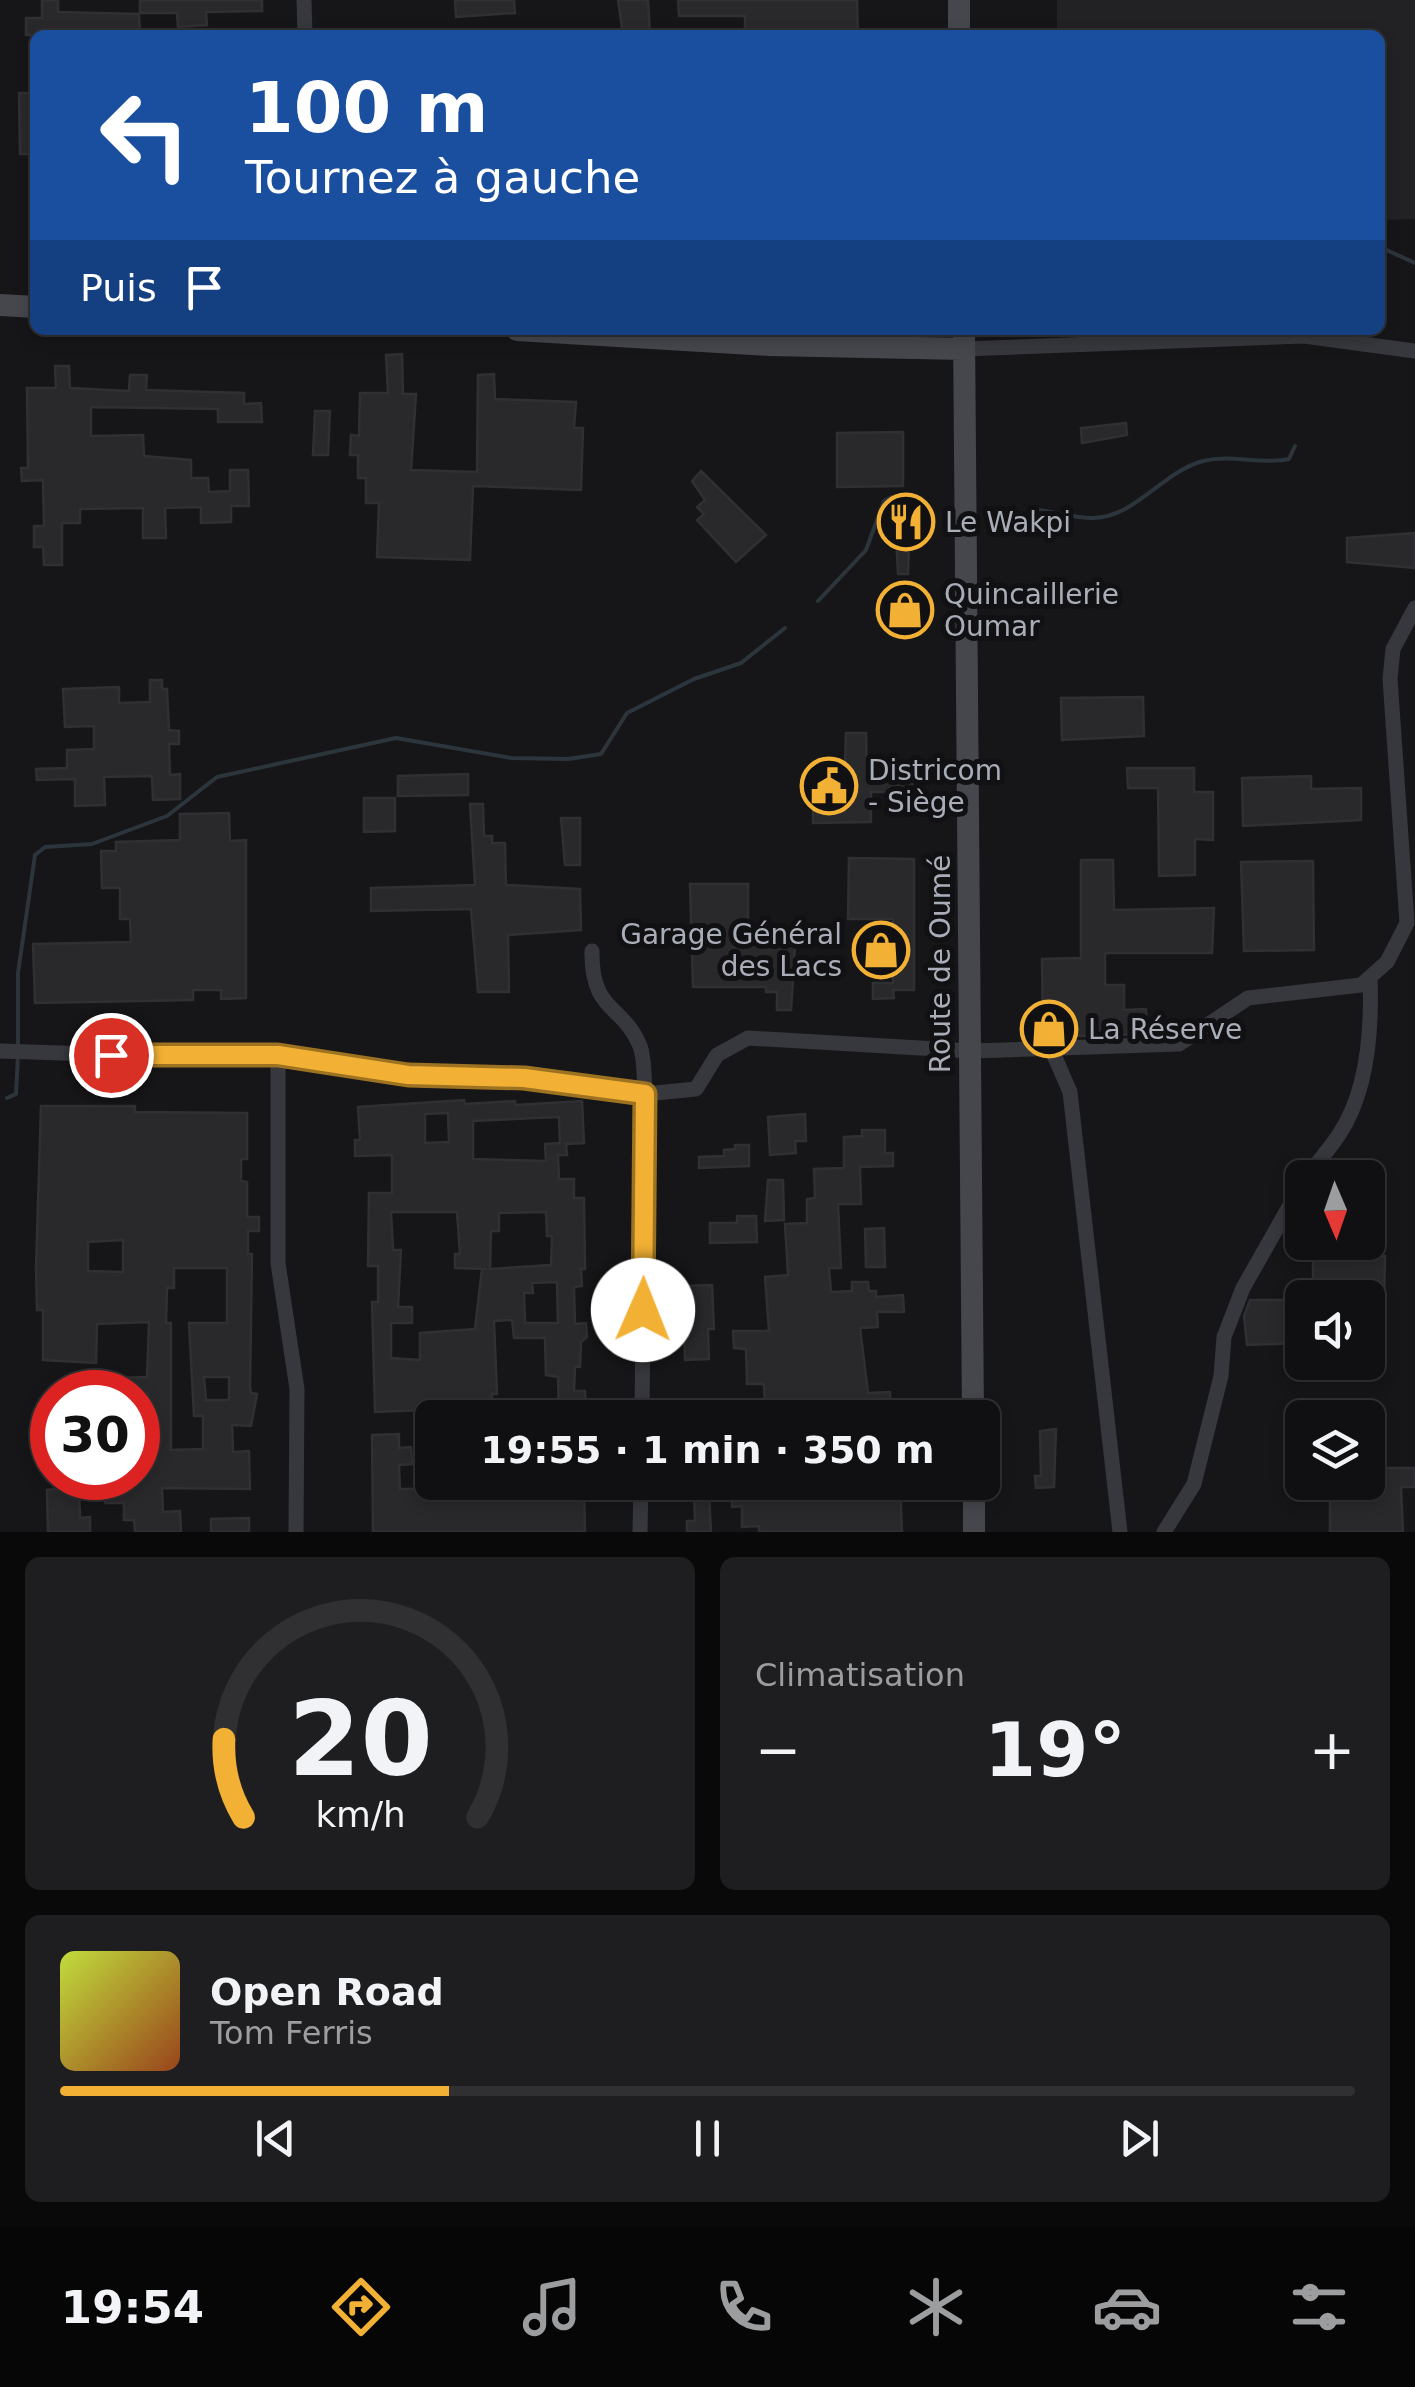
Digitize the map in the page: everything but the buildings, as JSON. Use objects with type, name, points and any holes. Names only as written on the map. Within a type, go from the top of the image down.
[{"type":"main road","points":[[959,0],[960,30]]},
{"type":"main road","points":[[0,305],[30,307]]},
{"type":"main road","points":[[595,335],[768,346],[964,339]]},
{"type":"main road","name":"Route de Oumé","points":[[964,339],[973,1400]]},
{"type":"main road","points":[[974,1500],[974,1532]]},
{"type":"street","points":[[304,0],[304,30]]},
{"type":"street","points":[[964,339],[1304,336],[1415,351]]},
{"type":"street","points":[[0,1051],[185,1058],[278,1055],[408,1075],[524,1078],[645,1094],[696,1089],[717,1054],[748,1038],[971,1051],[1179,1044],[1248,998],[1361,985],[1387,962],[1407,923],[1390,678],[1393,648],[1415,608]]},
{"type":"street","points":[[592,951],[592,975],[602,1002],[640,1046],[645,1094],[642,1400]]},
{"type":"street","points":[[1320,1160],[1342,1131],[1356,1100],[1368,1044],[1370,978]]},
{"type":"street","points":[[1051,1048],[1070,1092],[1120,1532]]},
{"type":"street","points":[[278,1055],[278,1264],[297,1389],[296,1532]]},
{"type":"street","points":[[1164,1532],[1194,1484],[1221,1376],[1224,1337],[1237,1304],[1285,1215]]},
{"type":"street","points":[[640,1532],[641,1500]]},
{"type":"shaded area","points":[[1057,0],[1415,0],[1415,219],[1385,220],[1385,30],[1057,30]]},
{"type":"waterway","points":[[1385,249],[1415,263]]},
{"type":"waterway","points":[[1038,510],[1086,518],[1108,516],[1203,461],[1289,459],[1295,446]]},
{"type":"waterway","points":[[818,601],[866,550],[884,501],[892,497]]},
{"type":"waterway","points":[[18,1045],[18,973],[35,855],[45,847],[92,844],[167,816],[217,777],[396,738],[511,758],[568,759],[601,754],[627,713],[694,679],[741,663],[785,628]]},
{"type":"waterway","points":[[7,1098],[16,1094],[18,1055]]},
{"type":"place","name":"Le Wakpi","points":[[906,522]]},
{"type":"place","name":"Quincaillerie Oumar","points":[[905,610]]},
{"type":"place","name":"Districom - Siège","points":[[829,786]]},
{"type":"place","name":"Garage Général des Lacs","points":[[881,950]]},
{"type":"place","name":"La Réserve","points":[[1049,1029]]},
{"type":"route","points":[[111,1055],[278,1055],[408,1075],[524,1078],[645,1094],[643,1310]]}]
